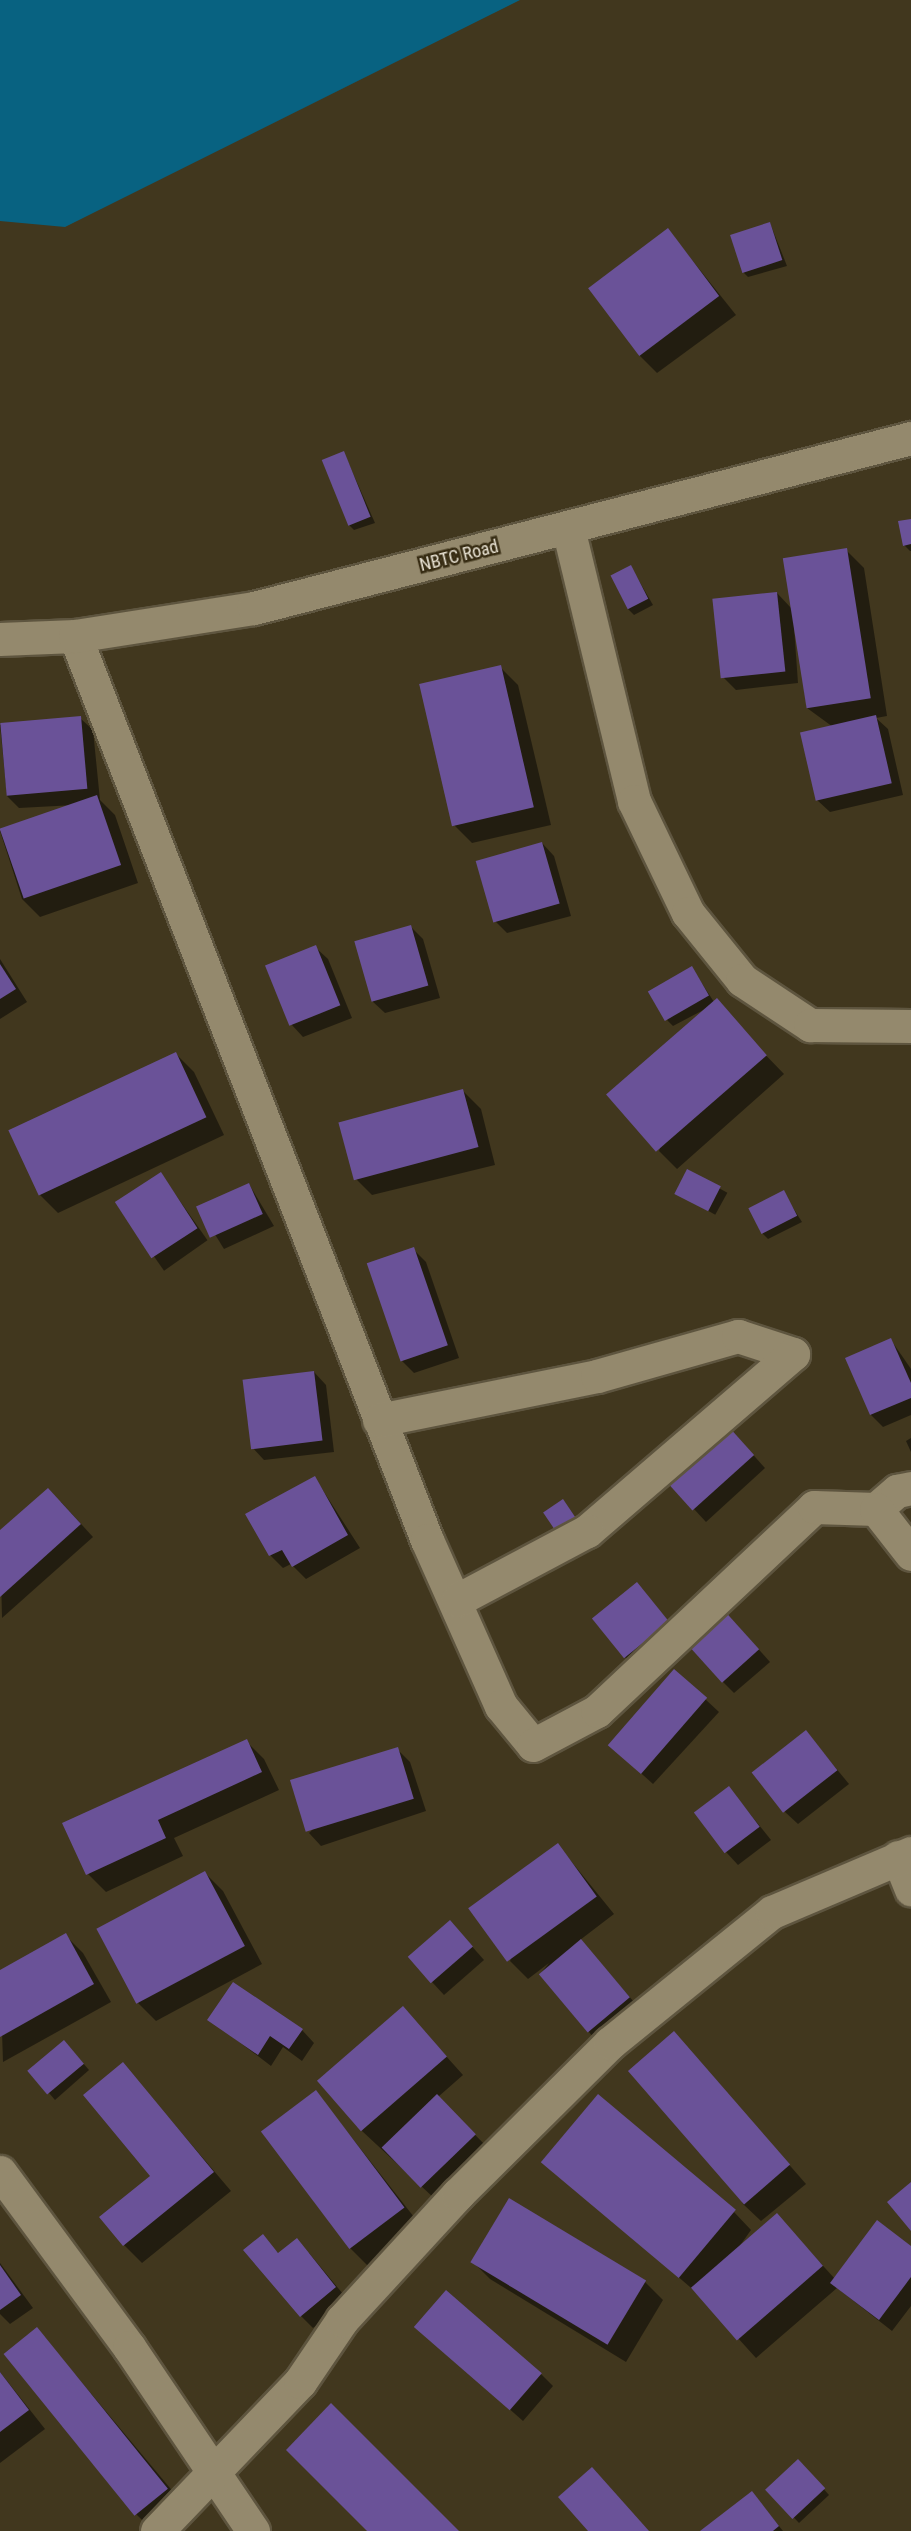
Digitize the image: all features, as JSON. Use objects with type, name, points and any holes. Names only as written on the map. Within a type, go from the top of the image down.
[{"type":"street","name":"NBTC Road","points":[[0,639],[75,636],[254,608],[911,438]]},
{"type":"street","points":[[568,528],[634,801],[688,913],[742,980],[810,1025],[911,1026]]},
{"type":"street","points":[[75,636],[379,1420],[501,1706],[533,1745],[597,1712],[814,1507],[876,1509],[897,1491],[911,1488]]},
{"type":"street","points":[[379,1420],[597,1376],[738,1336],[793,1354],[586,1531],[457,1600]]},
{"type":"street","points":[[876,1509],[911,1554]]},
{"type":"street","points":[[157,2531],[212,2477],[300,2382],[342,2320],[458,2194],[610,2043],[772,1912],[904,1855],[911,1889]]},
{"type":"street","points":[[0,2172],[129,2347],[212,2477],[253,2531]]},
{"type":"water","points":[[0,0],[520,0],[65,227],[0,221]]},
{"type":"building","points":[[770,222],[782,260],[742,273],[730,235]]},
{"type":"building","points":[[668,228],[719,296],[639,356],[588,288]]},
{"type":"building","points":[[344,451],[371,517],[348,526],[322,460]]},
{"type":"building","points":[[911,519],[911,544],[903,546],[898,521]]},
{"type":"building","points":[[847,548],[871,698],[807,708],[783,558]]},
{"type":"building","points":[[631,565],[648,599],[628,609],[611,575]]},
{"type":"building","points":[[777,592],[785,672],[721,678],[712,599]]},
{"type":"building","points":[[501,665],[534,807],[452,826],[419,684]]},
{"type":"building","points":[[876,715],[892,783],[816,801],[800,733]]},
{"type":"building","points":[[81,716],[87,789],[7,796],[0,723]]},
{"type":"building","points":[[97,795],[121,865],[24,899],[0,828]]},
{"type":"building","points":[[542,842],[560,904],[493,923],[476,861]]},
{"type":"building","points":[[411,925],[428,986],[372,1002],[354,941]]},
{"type":"building","points":[[316,945],[340,1005],[289,1026],[265,966]]},
{"type":"building","points":[[0,964],[16,989],[0,999]]},
{"type":"building","points":[[692,966],[709,995],[665,1021],[648,992]]},
{"type":"building","points":[[717,998],[767,1055],[656,1152],[606,1094]]},
{"type":"building","points":[[176,1052],[206,1117],[39,1195],[8,1130]]},
{"type":"building","points":[[463,1089],[479,1147],[354,1180],[338,1122]]},
{"type":"building","points":[[687,1169],[721,1186],[708,1211],[674,1194]]},
{"type":"building","points":[[161,1172],[197,1228],[151,1258],[115,1202]]},
{"type":"building","points":[[249,1183],[263,1214],[210,1238],[196,1207]]},
{"type":"building","points":[[784,1190],[797,1216],[762,1234],[748,1208]]},
{"type":"building","points":[[414,1247],[448,1345],[401,1362],[367,1263]]},
{"type":"building","points":[[891,1338],[911,1383],[911,1398],[870,1415],[845,1358]]},
{"type":"building","points":[[314,1371],[323,1440],[251,1449],[243,1380]]},
{"type":"building","points":[[728,1426],[754,1455],[692,1511],[666,1482]]},
{"type":"building","points":[[315,1476],[348,1535],[292,1567],[282,1550],[269,1556],[245,1514]]},
{"type":"building","points":[[48,1488],[81,1524],[0,1597],[0,1530]]},
{"type":"building","points":[[563,1499],[575,1517],[555,1531],[543,1512]]},
{"type":"building","points":[[637,1582],[669,1622],[624,1658],[592,1619]]},
{"type":"building","points":[[721,1607],[759,1649],[722,1683],[684,1640]]},
{"type":"building","points":[[674,1669],[707,1698],[641,1774],[608,1745]]},
{"type":"building","points":[[806,1730],[837,1770],[783,1813],[752,1772]]},
{"type":"building","points":[[247,1739],[262,1772],[158,1820],[166,1838],[86,1875],[62,1823]]},
{"type":"building","points":[[398,1747],[414,1799],[306,1832],[290,1780]]},
{"type":"building","points":[[729,1786],[760,1827],[725,1853],[694,1812]]},
{"type":"building","points":[[558,1843],[597,1896],[507,1962],[468,1908]]},
{"type":"building","points":[[205,1871],[245,1946],[136,2004],[96,1929]]},
{"type":"building","points":[[450,1920],[473,1946],[431,1983],[408,1957]]},
{"type":"building","points":[[66,1933],[94,1984],[0,2037],[0,1970]]},
{"type":"building","points":[[581,1939],[630,1997],[588,2033],[539,1974]]},
{"type":"building","points":[[233,1982],[303,2029],[289,2049],[270,2036],[258,2055],[207,2020]]},
{"type":"building","points":[[403,2006],[447,2057],[361,2131],[317,2081]]},
{"type":"building","points":[[674,2031],[790,2165],[744,2205],[628,2071]]},
{"type":"building","points":[[64,2040],[84,2064],[47,2095],[27,2071]]},
{"type":"building","points":[[123,2062],[214,2172],[123,2246],[99,2217],[150,2176],[83,2095]]},
{"type":"building","points":[[316,2090],[404,2207],[349,2249],[261,2132]]},
{"type":"building","points":[[437,2094],[476,2134],[421,2188],[382,2147]]},
{"type":"building","points":[[598,2094],[736,2210],[679,2278],[541,2162]]},
{"type":"building","points":[[911,2182],[911,2231],[887,2202]]},
{"type":"building","points":[[509,2198],[646,2280],[608,2345],[470,2262]]},
{"type":"building","points":[[777,2213],[823,2266],[737,2341],[691,2288]]},
{"type":"building","points":[[877,2220],[911,2246],[911,2277],[879,2320],[830,2283]]},
{"type":"building","points":[[263,2234],[278,2253],[297,2238],[336,2287],[300,2317],[243,2250]]},
{"type":"building","points":[[0,2265],[21,2295],[0,2310]]},
{"type":"building","points":[[446,2290],[542,2373],[510,2410],[414,2327]]},
{"type":"building","points":[[37,2327],[168,2489],[134,2516],[4,2354]]},
{"type":"building","points":[[0,2372],[29,2410],[0,2432]]},
{"type":"building","points":[[331,2403],[459,2531],[367,2531],[286,2450]]},
{"type":"building","points":[[798,2459],[825,2488],[792,2519],[765,2490]]},
{"type":"building","points":[[592,2467],[649,2531],[588,2531],[558,2497]]},
{"type":"building","points":[[752,2491],[779,2526],[773,2531],[700,2531]]}]
